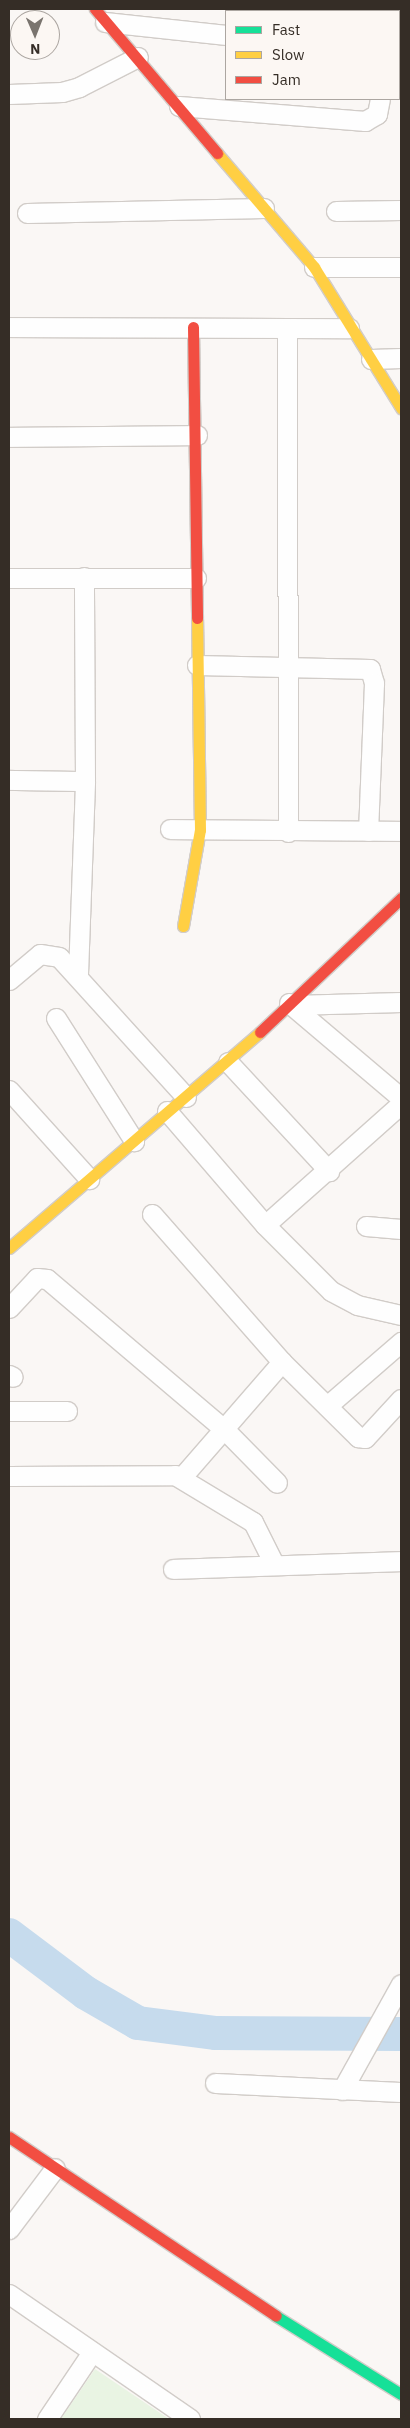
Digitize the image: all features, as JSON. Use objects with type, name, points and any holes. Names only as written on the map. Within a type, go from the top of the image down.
[{"type":"street","points":[[100,15],[225,35]]},
{"type":"street","points":[[100,15],[138,57],[314,267],[349,328],[371,359],[401,408]]},
{"type":"street","points":[[9,94],[62,92],[80,87],[138,57]]},
{"type":"street","points":[[179,106],[365,120],[377,114],[380,100]]},
{"type":"street","points":[[27,213],[264,208]]},
{"type":"street","points":[[336,211],[401,210]]},
{"type":"street","points":[[314,267],[401,267]]},
{"type":"street","points":[[9,327],[193,326],[349,328]]},
{"type":"street","points":[[183,926],[200,830],[196,578],[197,435],[193,326]]},
{"type":"street","points":[[287,328],[288,832]]},
{"type":"street","points":[[371,359],[401,358]]},
{"type":"street","points":[[9,437],[197,435]]},
{"type":"street","points":[[78,974],[85,780],[84,577]]},
{"type":"street","points":[[9,578],[196,578]]},
{"type":"street","points":[[197,666],[364,668],[373,675],[368,831]]},
{"type":"street","points":[[9,780],[85,780]]},
{"type":"street","points":[[170,829],[288,832],[401,831]]},
{"type":"street","points":[[9,1248],[167,1111],[228,1062],[401,898]]},
{"type":"street","points":[[9,980],[40,954],[59,957],[78,974],[186,1097]]},
{"type":"street","points":[[290,1004],[401,1002]]},
{"type":"street","points":[[290,1004],[401,1098]]},
{"type":"street","points":[[56,1018],[134,1141]]},
{"type":"street","points":[[228,1062],[330,1171]]},
{"type":"street","points":[[9,1090],[89,1179]]},
{"type":"street","points":[[265,1225],[330,1171],[401,1104]]},
{"type":"street","points":[[167,1111],[265,1225],[331,1291],[357,1305],[401,1315]]},
{"type":"street","points":[[152,1214],[282,1362],[362,1439],[401,1400]]},
{"type":"street","points":[[366,1226],[401,1229]]},
{"type":"street","points":[[9,1308],[37,1278],[47,1279],[225,1430],[277,1483]]},
{"type":"street","points":[[327,1406],[401,1342]]},
{"type":"street","points":[[181,1478],[225,1430],[282,1362]]},
{"type":"street","points":[[9,1411],[67,1410]]},
{"type":"street","points":[[9,1476],[166,1474],[181,1478],[253,1522],[274,1564]]},
{"type":"street","points":[[173,1569],[401,1560]]},
{"type":"street","points":[[342,2090],[361,2052],[401,1984]]},
{"type":"street","points":[[215,2083],[401,2092]]},
{"type":"street","points":[[9,2137],[294,2328],[401,2394]]},
{"type":"street","points":[[9,2229],[55,2168]]},
{"type":"street","points":[[9,2294],[190,2419]]},
{"type":"street","points":[[47,2419],[92,2352]]},
{"type":"green space","points":[[95,2369],[169,2419],[61,2419]]},
{"type":"waterway","points":[[9,1935],[86,1993],[138,2023],[216,2033],[401,2034]]},
{"type":"traffic: fast","points":[[276,2316],[401,2394]]},
{"type":"traffic: slow","points":[[217,153],[314,267],[401,408]]},
{"type":"traffic: slow","points":[[183,926],[200,830],[197,618]]},
{"type":"traffic: slow","points":[[9,1248],[260,1032]]},
{"type":"traffic: jam","points":[[95,9],[217,153]]},
{"type":"traffic: jam","points":[[193,327],[197,618]]},
{"type":"traffic: jam","points":[[260,1032],[401,898]]},
{"type":"traffic: jam","points":[[9,2137],[276,2316]]}]
